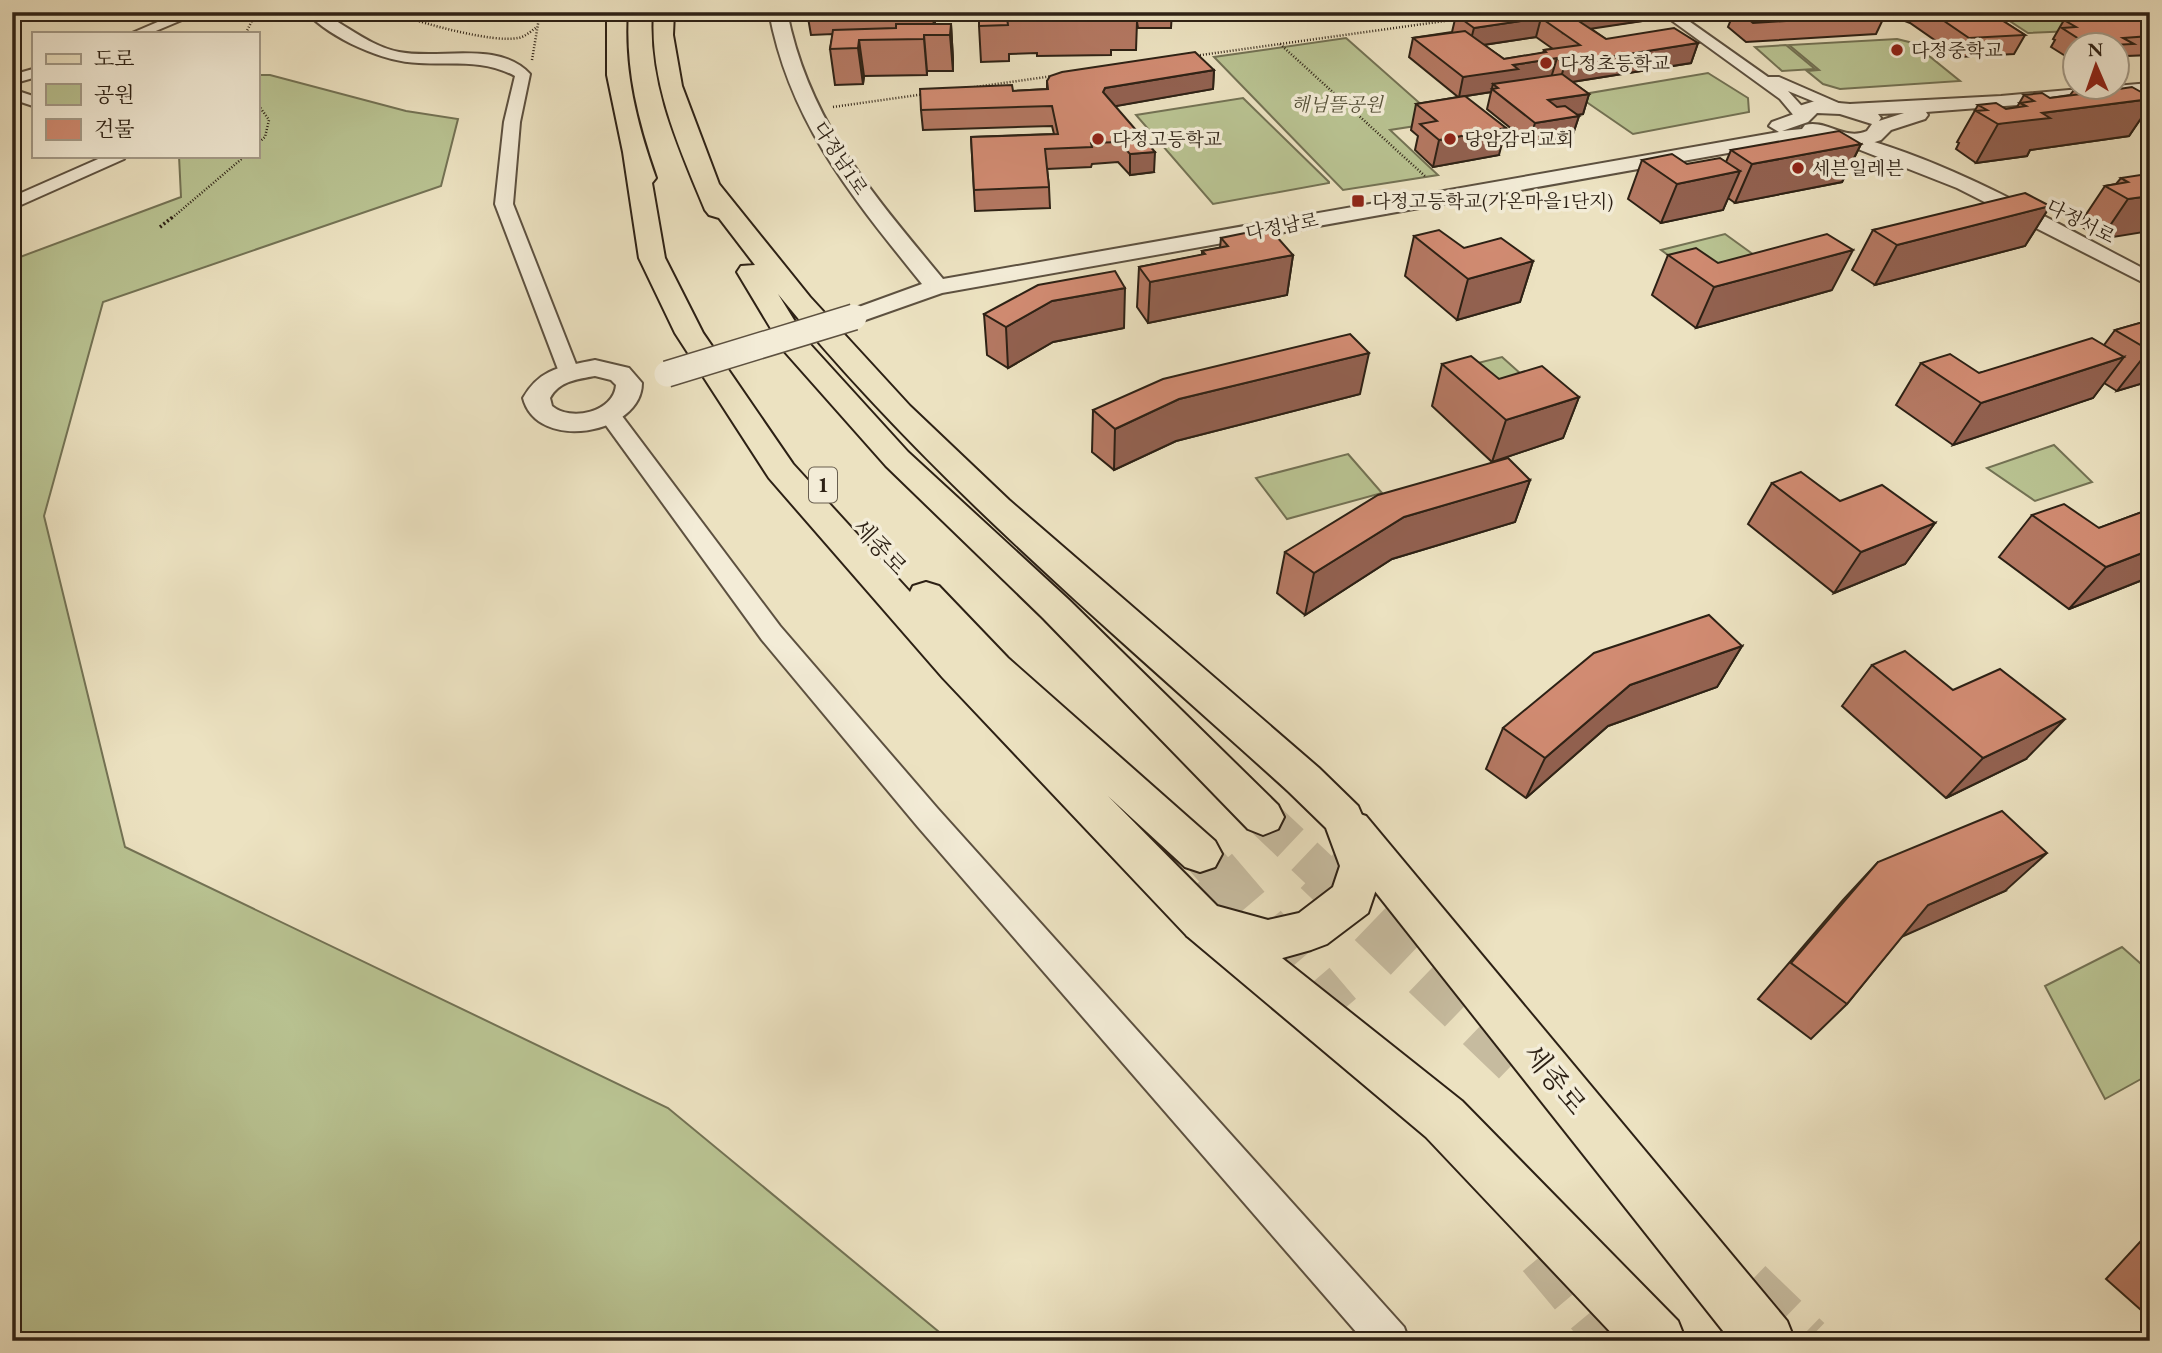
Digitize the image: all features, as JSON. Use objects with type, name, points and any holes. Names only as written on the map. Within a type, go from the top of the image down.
[{"type":"main road","name":"세종로","points":[[617,12],[615,29],[619,85],[635,153],[670,247],[732,365],[827,490],[994,668],[1200,854]]},
{"type":"main road","points":[[664,12],[662,25],[670,78],[690,144],[729,234],[795,346],[897,459],[1056,609],[1263,817]]},
{"type":"main road","points":[[635,153],[652,258],[690,333],[781,471],[957,668],[1203,922],[1444,1119],[1658,1341]]},
{"type":"main road","name":"세종로","points":[[708,186],[754,248],[898,412],[1000,510],[1294,771],[1343,818],[1767,1341]]},
{"type":"main road","points":[[1203,922],[1268,941],[1311,930],[1352,899],[1362,866],[1343,818]]},
{"type":"street","points":[[142,32],[194,12]]},
{"type":"street","points":[[313,12],[363,44],[401,57],[476,57],[504,62],[523,75],[512,121],[503,204],[569,372]]},
{"type":"street","name":"다정남1로","points":[[778,12],[790,69],[838,160],[937,287]]},
{"type":"street","points":[[1667,12],[1785,96],[1812,129],[1891,153],[1992,199]]},
{"type":"street","points":[[1747,68],[1875,120],[1881,129],[1905,149],[1992,199]]},
{"type":"street","points":[[12,80],[32,73]]},
{"type":"street","points":[[1713,149],[1801,116],[1815,107],[1846,109],[2001,102],[2150,89]]},
{"type":"street","points":[[12,94],[32,101]]},
{"type":"street","points":[[1846,139],[1875,136],[1881,129],[1908,117],[2001,102]]},
{"type":"street","points":[[1713,149],[1790,136],[1824,134]]},
{"type":"street","name":"다정남로","points":[[629,383],[854,317],[937,287],[1713,149]]},
{"type":"street","points":[[12,204],[114,158]]},
{"type":"street","points":[[12,188],[31,195]]},
{"type":"street","name":"다정서로","points":[[1992,199],[2150,280]]},
{"type":"street","points":[[609,369],[620,374],[629,383],[627,397],[608,413],[579,422],[550,420],[536,407],[535,398],[540,389],[569,372],[609,369]]},
{"type":"street","points":[[608,413],[771,633],[928,818],[1390,1341]]},
{"type":"path","points":[[12,16],[30,12]]},
{"type":"path","points":[[246,32],[256,12]]},
{"type":"path","points":[[402,12],[400,15],[411,20],[458,28],[486,37],[518,38],[537,27]]},
{"type":"path","points":[[523,75],[528,72],[540,12]]},
{"type":"path","points":[[1183,58],[1465,18]]},
{"type":"path","points":[[1280,44],[1426,177]]},
{"type":"path","points":[[962,88],[1059,75]]},
{"type":"path","points":[[824,108],[935,92]]},
{"type":"path","points":[[259,106],[269,120],[265,137],[259,142]]},
{"type":"path","points":[[160,227],[202,195],[243,158]]},
{"type":"green space","points":[[1996,12],[2150,12],[2150,30],[2028,33]]},
{"type":"green space","name":"해님뜰공원","points":[[1346,38],[1441,122],[1390,130],[1438,175],[1343,190],[1214,57]]},
{"type":"green space","points":[[1897,39],[1913,43],[1960,81],[1840,89],[1823,84],[1807,71],[1819,70],[1789,45]]},
{"type":"green space","points":[[1786,45],[1815,69],[1782,71],[1755,47]]},
{"type":"green space","points":[[1708,73],[1748,98],[1749,112],[1633,134],[1585,101],[1590,93]]},
{"type":"green space","points":[[259,75],[270,75],[406,111],[458,119],[441,186],[103,302],[44,516],[125,847],[668,1108],[950,1341],[12,1341],[12,266],[20,257],[181,197],[179,158],[259,158]]},
{"type":"green space","points":[[1243,98],[1329,183],[1213,204],[1136,115]]},
{"type":"green space","points":[[1725,234],[1754,255],[1689,270],[1661,250]]},
{"type":"green space","points":[[1502,357],[1521,374],[1460,391],[1441,372]]},
{"type":"green space","points":[[2054,445],[2092,482],[2035,501],[1987,468]]},
{"type":"green space","points":[[1348,454],[1382,493],[1287,519],[1256,478]]},
{"type":"green space","points":[[2122,947],[2150,972],[2150,1074],[2105,1099],[2045,986]]},
{"type":"building","points":[[990,12],[1137,14],[1111,15],[1112,19],[1036,21],[1036,17],[1007,18],[1008,25],[979,26],[979,15],[990,15]]},
{"type":"building","points":[[1477,12],[1578,12],[1568,14],[1606,39],[1674,28],[1698,43],[1565,64],[1557,58],[1513,65],[1518,69],[1463,77],[1413,38],[1465,31],[1504,59],[1580,45],[1541,18],[1474,28],[1456,15]]},
{"type":"building","points":[[1740,12],[1881,12],[1885,15],[1753,23]]},
{"type":"building","points":[[1931,12],[1989,12],[2025,35],[1969,38]]},
{"type":"building","points":[[2150,16],[2150,36],[2130,37],[2130,32],[2068,32],[2062,28],[2076,27],[2064,20]]},
{"type":"building","points":[[896,24],[951,24],[950,35],[924,35],[924,39],[859,40],[858,48],[830,49],[833,30],[896,28]]},
{"type":"building","points":[[1195,52],[1214,70],[1105,88],[1103,92],[1155,152],[1130,154],[1119,142],[1091,143],[1092,147],[1045,149],[1049,187],[974,190],[971,137],[1058,134],[1052,106],[921,110],[920,89],[1012,85],[1013,91],[1048,89],[1047,81],[1050,76],[1062,72]]},
{"type":"building","points":[[1562,74],[1589,94],[1548,100],[1557,107],[1565,106],[1579,116],[1535,123],[1492,89],[1498,88],[1493,84]]},
{"type":"building","points":[[2130,87],[2150,97],[2150,99],[2130,102]]},
{"type":"building","points":[[2042,93],[2050,98],[2060,97],[2060,102],[2127,102],[2042,113],[2050,118],[1998,124],[1976,111],[1987,110],[1978,105],[1996,103],[2006,109],[2026,106],[2020,103],[2034,101],[2024,95]]},
{"type":"building","points":[[1465,96],[1506,128],[1439,140],[1420,124],[1437,121],[1416,104]]},
{"type":"building","points":[[1839,131],[1861,144],[1752,164],[1731,150]]},
{"type":"building","points":[[1672,154],[1687,164],[1720,158],[1740,171],[1677,184],[1642,160]]},
{"type":"building","points":[[2147,174],[2150,176],[2150,196],[2128,199],[2105,186],[2128,182],[2121,178]]},
{"type":"building","points":[[2025,193],[2050,206],[1897,245],[1873,230]]},
{"type":"building","points":[[1269,228],[1293,255],[1150,282],[1139,267],[1205,254],[1202,251],[1228,246],[1221,238]]},
{"type":"building","points":[[1439,230],[1464,248],[1501,238],[1533,261],[1468,279],[1414,236]]},
{"type":"building","points":[[1827,234],[1853,250],[1714,287],[1668,255],[1696,248],[1718,263]]},
{"type":"building","points":[[1115,271],[1125,288],[1052,301],[1006,327],[984,314],[1038,285]]},
{"type":"building","points":[[2150,320],[2149,350],[2115,330]]},
{"type":"building","points":[[1350,334],[1369,353],[1179,399],[1115,429],[1093,410],[1163,379]]},
{"type":"building","points":[[2092,338],[2124,357],[1981,403],[1921,363],[1950,354],[1979,373]]},
{"type":"building","points":[[1471,356],[1499,379],[1542,366],[1579,397],[1506,420],[1442,364]]},
{"type":"building","points":[[1508,458],[1530,480],[1404,517],[1314,573],[1285,552],[1378,495]]},
{"type":"building","points":[[1801,472],[1840,501],[1882,485],[1935,523],[1861,552],[1772,483]]},
{"type":"building","points":[[2064,504],[2099,528],[2150,509],[2150,550],[2106,567],[2032,515]]},
{"type":"building","points":[[1709,615],[1742,646],[1630,685],[1545,758],[1503,728],[1594,653]]},
{"type":"building","points":[[1905,651],[1953,690],[2000,669],[2065,719],[1983,758],[1872,665]]},
{"type":"building","points":[[2002,811],[2047,853],[1928,905],[1847,1004],[1791,963],[1878,862]]},
{"type":"tunnel","points":[[1263,817],[1320,871]]},
{"type":"tunnel","points":[[1200,854],[1215,871]]},
{"type":"tunnel","points":[[1213,870],[1337,1015]]},
{"type":"tunnel","points":[[1318,870],[1523,1067]]},
{"type":"tunnel","points":[[1542,1255],[1614,1341]]},
{"type":"tunnel","points":[[1748,1284],[1807,1341]]},
{"type":"place","name":"다정중학교","points":[[1897,50]]},
{"type":"place","name":"다정초등학교","points":[[1546,63]]},
{"type":"place","name":"다정고등학교","points":[[1098,139]]},
{"type":"place","name":"당암감리교회","points":[[1450,139]]},
{"type":"place","name":"세븐일레븐","points":[[1798,168]]},
{"type":"place","name":"다정고등학교(가온마을1단지)","points":[[1358,201]]}]
